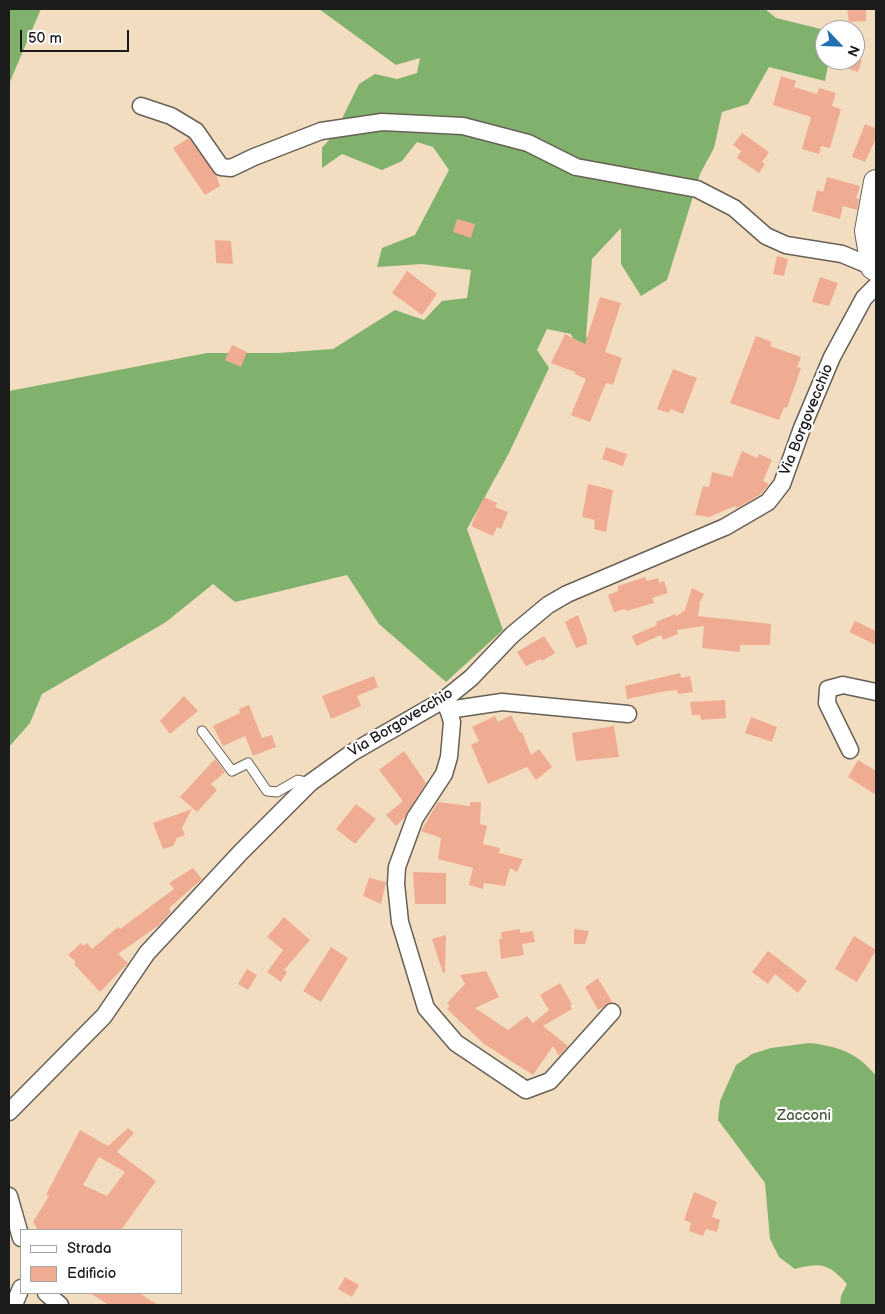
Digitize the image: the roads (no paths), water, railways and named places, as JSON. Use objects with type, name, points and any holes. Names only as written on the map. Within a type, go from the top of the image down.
[{"type":"street","points":[[141,106],[171,116],[196,131],[221,167],[231,168],[321,131],[382,122],[463,126],[528,143],[576,167],[697,189],[734,208],[766,236],[780,242],[842,254],[875,274]]},
{"type":"street","points":[[875,274],[866,231],[876,182]]},
{"type":"street","name":"Via Borgovecchio","points":[[9,1112],[104,1016],[147,953],[241,852],[310,783],[353,752],[447,704],[512,635],[548,605],[567,594],[725,527],[768,502],[782,484],[802,428],[832,357],[875,274]]},
{"type":"street","points":[[850,750],[827,703],[828,689],[843,685],[876,692]]},
{"type":"street","points":[[612,1012],[550,1080],[526,1090],[456,1043],[426,1008],[400,922],[396,884],[397,867],[415,818],[444,774],[452,722],[447,704],[502,702],[628,714]]},
{"type":"street","points":[[9,1196],[20,1234]]},
{"type":"street","points":[[14,1305],[20,1290]]},
{"type":"street","points":[[47,1294],[60,1305]]},
{"type":"lane","points":[[202,731],[232,772],[248,763],[267,791],[277,792],[298,780],[310,783]]},
{"type":"park label","name":"Zacconi","points":[[804,1116]]}]
